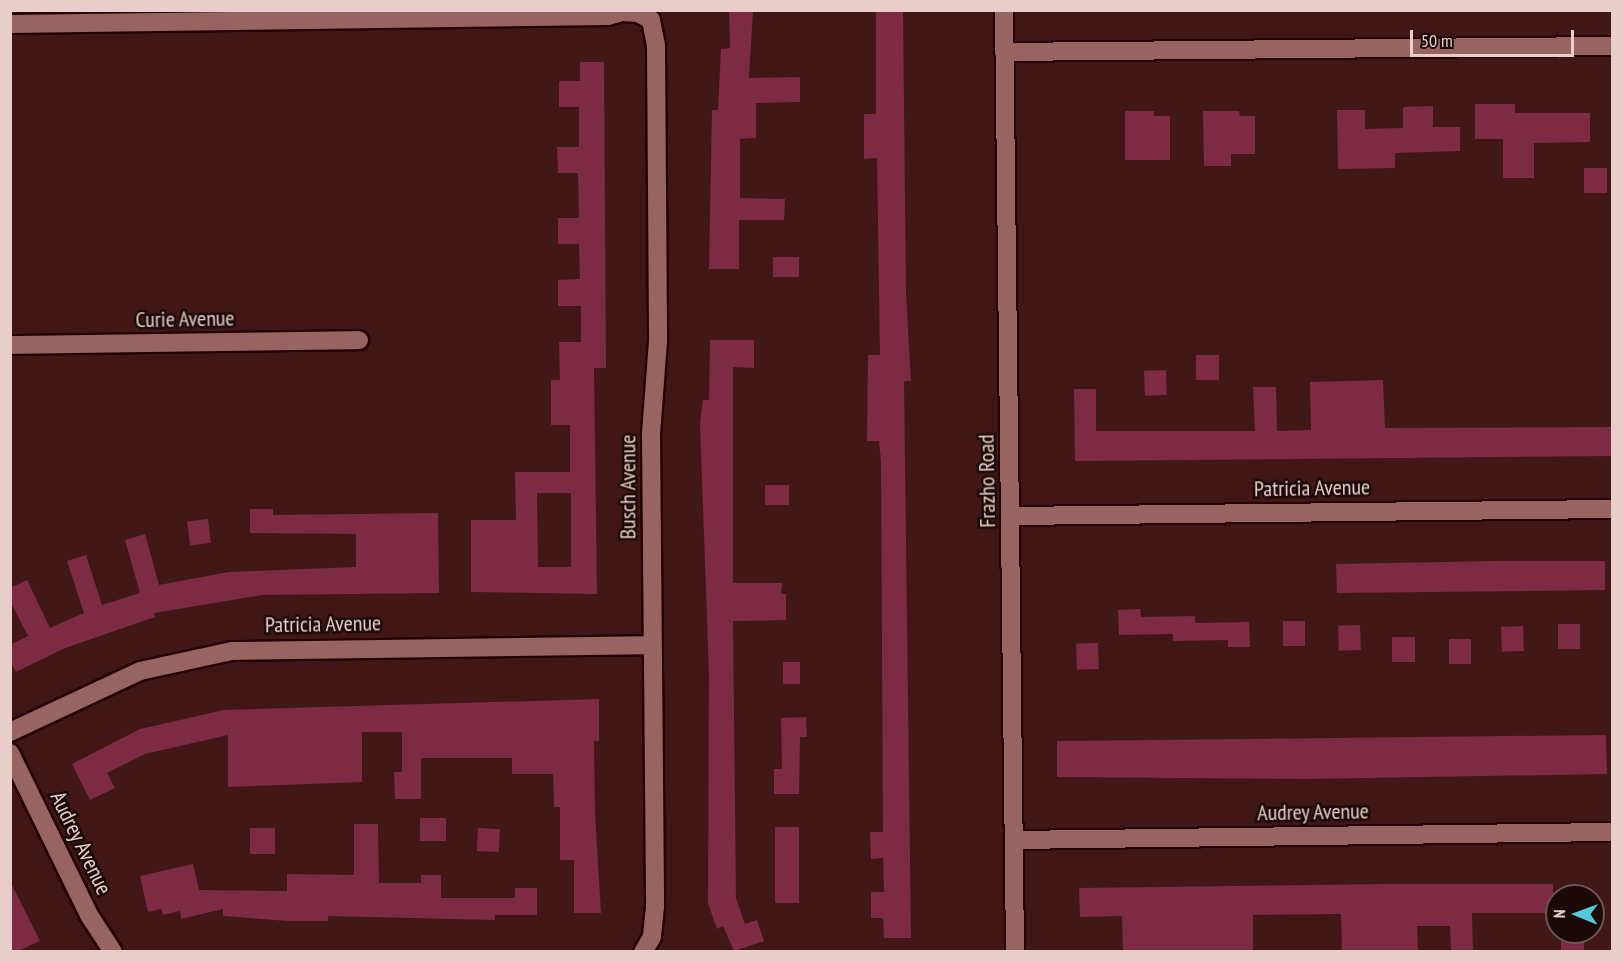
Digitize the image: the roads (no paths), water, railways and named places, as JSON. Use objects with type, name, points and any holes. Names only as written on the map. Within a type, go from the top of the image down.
[{"type":"street","name":"Frazho Road","points":[[1004,10],[1012,516],[1014,951]]},
{"type":"street","name":"Busch Avenue","points":[[10,24],[608,16],[622,12],[638,13],[651,20],[656,46],[658,341],[651,434],[655,908],[652,937],[644,951]]},
{"type":"street","points":[[1005,52],[1612,46]]},
{"type":"street","name":"Curie Avenue","points":[[10,345],[359,340]]},
{"type":"street","name":"Patricia Avenue","points":[[1012,516],[1612,508]]},
{"type":"street","name":"Patricia Avenue","points":[[10,732],[140,671],[232,651],[652,645]]},
{"type":"street","name":"Audrey Avenue","points":[[10,753],[89,915],[113,951]]},
{"type":"street","name":"Audrey Avenue","points":[[1014,840],[1612,832]]}]
